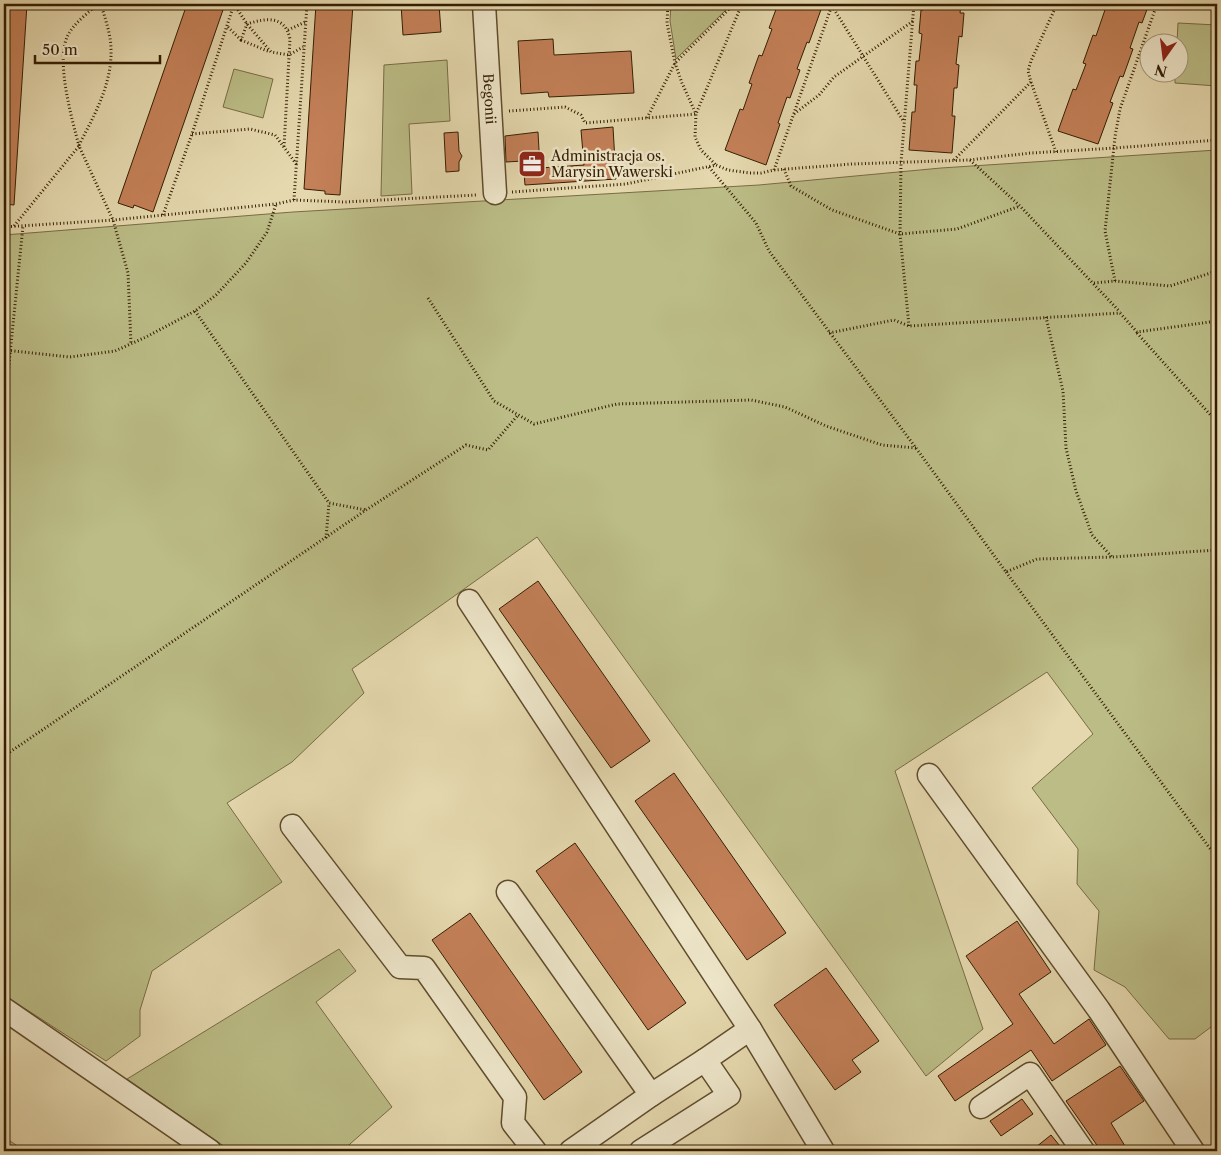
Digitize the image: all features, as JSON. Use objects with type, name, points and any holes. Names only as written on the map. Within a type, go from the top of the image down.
[{"type":"street","name":"Begonii","points":[[484,4],[495,193]]},
{"type":"street","points":[[469,601],[750,1030],[823,1151]]},
{"type":"street","points":[[929,775],[1099,1010],[1189,1150]]},
{"type":"street","points":[[292,826],[400,967],[424,968],[515,1097],[513,1123],[534,1151]]},
{"type":"street","points":[[508,892],[651,1095]]},
{"type":"street","points":[[4,1009],[210,1151]]},
{"type":"street","points":[[571,1151],[651,1095],[750,1030]]},
{"type":"street","points":[[642,1151],[729,1095],[705,1060]]},
{"type":"street","points":[[981,1107],[1030,1074],[1082,1151]]},
{"type":"path","points":[[13,227],[79,146],[100,104],[110,67],[110,42],[99,4],[69,33],[65,42],[64,70],[72,121],[79,146],[113,220],[128,273],[131,344]]},
{"type":"path","points":[[163,215],[192,134],[234,4],[247,24],[270,52]]},
{"type":"path","points":[[294,200],[307,4]]},
{"type":"path","points":[[668,4],[668,23],[676,63],[682,83],[696,114]]},
{"type":"path","points":[[647,119],[676,63],[734,4]]},
{"type":"path","points":[[742,4],[696,114],[695,137],[701,150],[716,165],[728,170],[761,173],[784,169],[852,164],[969,160],[1217,140]]},
{"type":"path","points":[[909,326],[900,234],[901,163],[914,4]]},
{"type":"path","points":[[1056,152],[1028,71],[1057,4]]},
{"type":"path","points":[[1115,281],[1105,231],[1109,182],[1120,109],[1157,4]]},
{"type":"path","points":[[832,5],[904,122]]},
{"type":"path","points":[[774,170],[832,5]]},
{"type":"path","points":[[247,24],[262,19],[277,20],[288,30],[290,39],[284,147]]},
{"type":"path","points":[[794,115],[819,95],[834,78],[913,21]]},
{"type":"path","points":[[288,30],[305,22]]},
{"type":"path","points":[[241,40],[247,24]]},
{"type":"path","points":[[228,27],[241,40],[270,52],[289,55],[304,47]]},
{"type":"path","points":[[953,160],[1031,82]]},
{"type":"path","points":[[504,110],[565,107],[581,115],[585,123],[696,114]]},
{"type":"path","points":[[192,134],[250,129],[275,135],[297,166]]},
{"type":"path","points":[[969,160],[1020,206],[1093,283],[1216,421]]},
{"type":"path","points":[[4,227],[113,220],[276,204],[294,200],[345,202],[626,184],[716,165]]},
{"type":"path","points":[[709,166],[756,222],[769,251],[1217,858]]},
{"type":"path","points":[[784,169],[791,186],[832,210],[900,234],[957,229],[1020,206]]},
{"type":"path","points":[[4,350],[70,357],[115,351],[195,311],[216,295],[246,263],[267,232],[276,204]]},
{"type":"path","points":[[4,414],[23,226]]},
{"type":"path","points":[[1093,283],[1115,281],[1170,286],[1217,271]]},
{"type":"path","points":[[428,298],[494,401],[534,424],[617,404],[751,400],[785,407],[826,426],[882,444],[916,448]]},
{"type":"path","points":[[195,311],[329,503],[326,538]]},
{"type":"path","points":[[830,333],[894,320],[909,326],[1120,313]]},
{"type":"path","points":[[1046,317],[1063,391],[1066,448],[1076,491],[1092,535],[1112,557]]},
{"type":"path","points":[[1137,332],[1217,321]]},
{"type":"path","points":[[1217,349],[1217,477]]},
{"type":"path","points":[[4,756],[366,510],[466,445],[488,450],[518,415]]},
{"type":"path","points":[[329,503],[366,510]]},
{"type":"path","points":[[1006,572],[1037,559],[1112,557],[1217,550]]},
{"type":"green space","points":[[671,4],[732,4],[676,59],[670,21]]},
{"type":"green space","points":[[1178,23],[1217,25],[1217,86],[1175,83],[1188,82],[1188,32],[1178,32]]},
{"type":"green space","points":[[447,60],[450,121],[409,124],[412,194],[381,196],[384,65]]},
{"type":"green space","points":[[234,69],[273,79],[263,118],[223,107]]},
{"type":"green space","points":[[1217,150],[1217,1017],[1215,1024],[1195,1039],[1169,1039],[1125,987],[1094,970],[1099,911],[1077,884],[1078,849],[1032,788],[1093,734],[1047,672],[895,771],[983,1029],[926,1076],[537,537],[352,669],[364,693],[292,762],[227,803],[282,882],[152,971],[140,1010],[140,1036],[106,1061],[4,995],[4,235],[293,212],[759,185],[941,168]]},
{"type":"green space","points":[[339,949],[356,971],[316,1002],[392,1107],[342,1151],[231,1151],[127,1079]]},
{"type":"green space","points":[[4,1137],[25,1151],[4,1151]]},
{"type":"building","points":[[4,4],[27,4],[14,205],[4,204]]},
{"type":"building","points":[[187,4],[214,4],[224,7],[153,212],[134,205],[133,208],[118,203]]},
{"type":"building","points":[[316,4],[353,4],[340,195],[304,189]]},
{"type":"building","points":[[401,4],[439,4],[441,32],[403,35]]},
{"type":"building","points":[[778,4],[823,4],[797,69],[800,70],[790,98],[787,97],[766,165],[725,150],[740,109],[743,110],[752,84],[749,83],[759,55],[762,56],[772,29],[769,28]]},
{"type":"building","points":[[924,4],[961,4],[960,13],[964,13],[962,37],[959,36],[956,64],[959,65],[957,88],[954,88],[952,116],[955,116],[952,153],[909,150],[912,112],[915,112],[917,85],[914,85],[916,61],[919,61],[922,34],[919,33],[921,10],[923,10]]},
{"type":"building","points":[[1107,4],[1149,4],[1142,23],[1139,22],[1130,48],[1133,49],[1123,77],[1120,76],[1110,102],[1113,103],[1098,144],[1058,131],[1073,89],[1076,90],[1086,64],[1083,63],[1093,35],[1096,36]]},
{"type":"building","points":[[553,39],[554,55],[631,51],[634,93],[549,97],[548,92],[521,94],[518,41]]},
{"type":"building","points":[[613,127],[616,179],[525,185],[523,161],[506,162],[505,136],[538,132],[540,168],[584,165],[581,130]]},
{"type":"building","points":[[458,132],[459,151],[462,156],[459,162],[459,171],[446,172],[444,133]]},
{"type":"building","points":[[538,581],[650,741],[611,768],[499,609]]},
{"type":"building","points":[[674,773],[786,933],[747,960],[635,801]]},
{"type":"building","points":[[575,843],[686,1003],[648,1030],[536,871]]},
{"type":"building","points":[[470,913],[582,1072],[544,1100],[432,940]]},
{"type":"building","points":[[1017,921],[1051,972],[1019,994],[1054,1044],[1089,1019],[1106,1045],[1052,1081],[1031,1050],[955,1101],[938,1076],[1013,1024],[966,956]]},
{"type":"building","points":[[826,968],[879,1041],[852,1060],[861,1072],[835,1090],[774,1005]]},
{"type":"building","points":[[1120,1066],[1144,1101],[1111,1123],[1128,1151],[1101,1151],[1066,1101]]},
{"type":"building","points":[[1022,1099],[1033,1114],[1001,1136],[990,1121]]},
{"type":"building","points":[[1051,1135],[1064,1151],[1031,1151]]},
{"type":"place","name":"Administracja os. Marysin Wawerski","points":[[532,164]]}]
